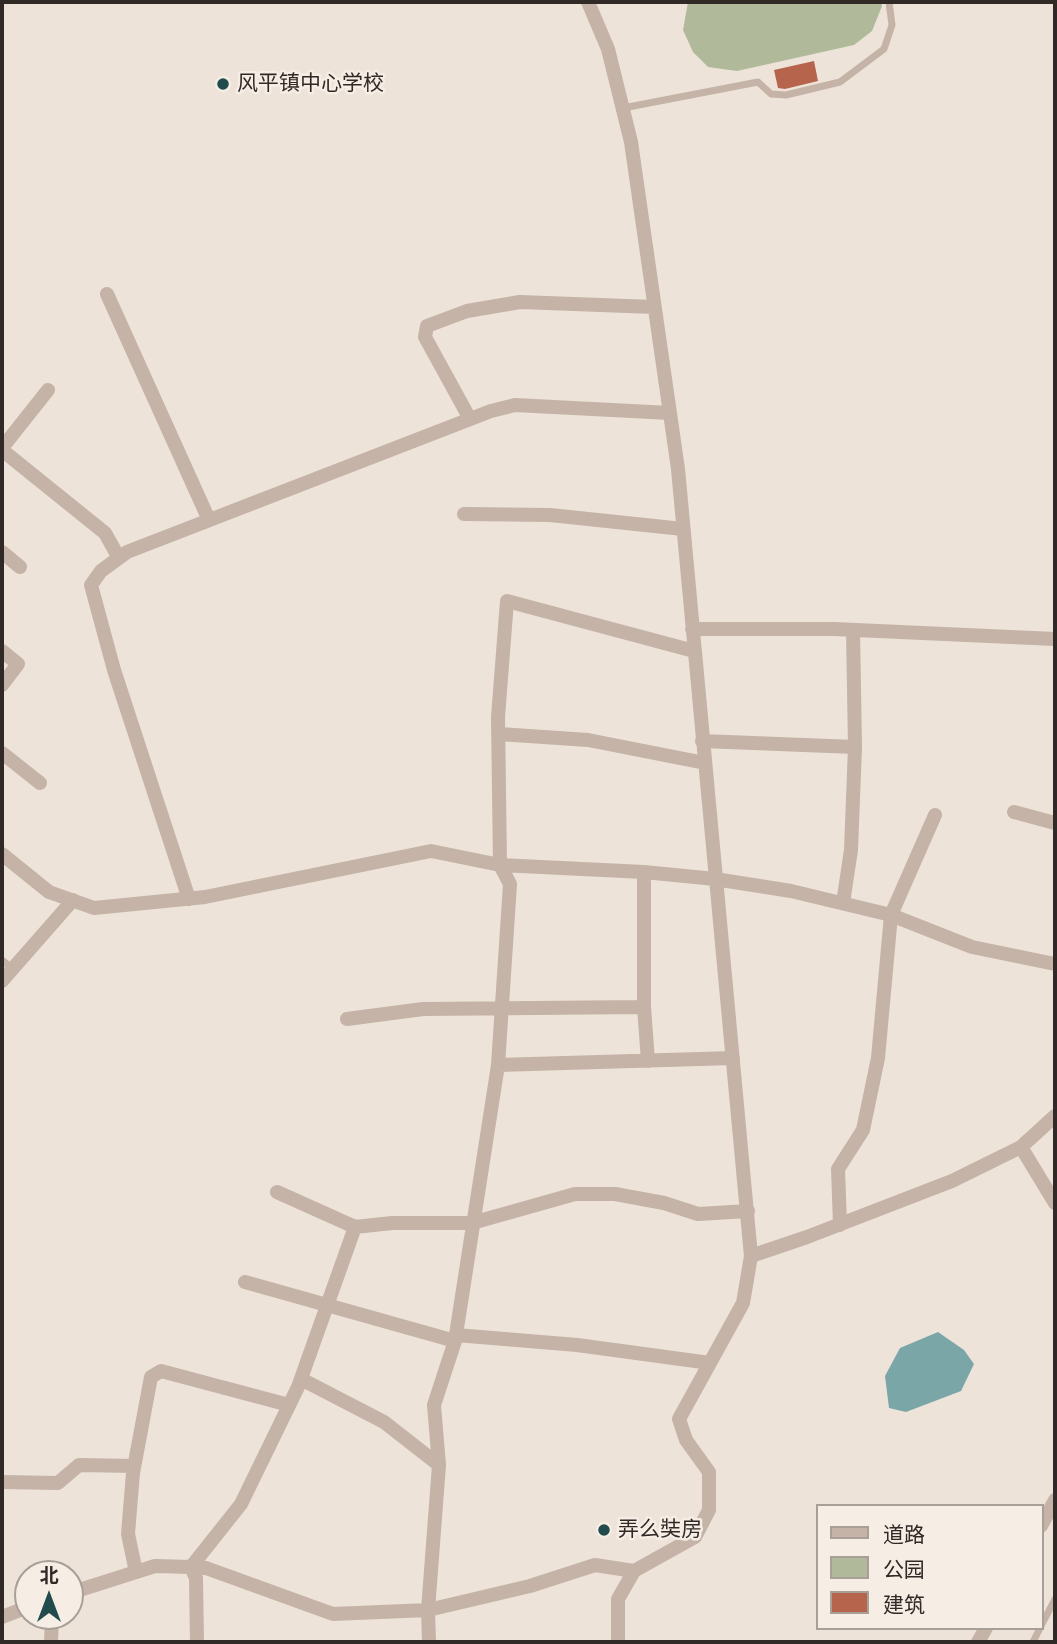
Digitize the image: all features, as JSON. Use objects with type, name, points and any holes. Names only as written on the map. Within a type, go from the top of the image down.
[{"type":"street","points":[[588,2],[607,49],[631,142],[670,413],[751,1256],[743,1303],[679,1419],[685,1440],[709,1472],[709,1510],[695,1537],[634,1571],[618,1599],[618,1642]]},
{"type":"street","points":[[107,294],[209,520]]},
{"type":"street","points":[[470,419],[425,337],[427,326],[467,311],[520,302],[654,307]]},
{"type":"street","points":[[48,390],[2,449],[105,533],[119,558]]},
{"type":"street","points":[[188,899],[114,670],[92,585],[101,570],[127,552],[470,419],[515,405],[670,413]]},
{"type":"street","points":[[464,514],[550,515],[683,529]]},
{"type":"street","points":[[2,552],[20,567]]},
{"type":"street","points":[[429,1642],[428,1610],[439,1465],[434,1405],[455,1338],[498,1065],[510,884],[500,865],[499,734],[507,601],[694,651]]},
{"type":"street","points":[[692,629],[853,630],[1055,639]]},
{"type":"street","points":[[843,903],[851,850],[855,747],[853,630]]},
{"type":"street","points":[[2,651],[18,664],[2,685]]},
{"type":"street","points":[[499,734],[588,740],[705,763]]},
{"type":"street","points":[[702,741],[855,747]]},
{"type":"street","points":[[2,753],[40,783]]},
{"type":"street","points":[[1014,812],[1055,823]]},
{"type":"street","points":[[840,1225],[838,1169],[863,1129],[878,1058],[891,915],[935,815]]},
{"type":"street","points":[[2,854],[49,892],[94,908],[205,897],[431,851],[500,865],[645,872],[715,879],[792,891],[891,915],[972,947],[1055,964]]},
{"type":"street","points":[[510,884],[536,867]]},
{"type":"street","points":[[645,872],[645,1007],[648,1060]]},
{"type":"street","points":[[2,981],[7,964],[73,900]]},
{"type":"street","points":[[347,1019],[423,1009],[645,1007]]},
{"type":"street","points":[[498,1065],[733,1058]]},
{"type":"street","points":[[751,1256],[952,1181],[1021,1147],[1055,1116]]},
{"type":"street","points":[[1021,1147],[1055,1203]]},
{"type":"street","points":[[277,1192],[355,1227],[392,1223],[472,1223],[575,1194],[615,1194],[664,1203],[698,1214],[748,1211]]},
{"type":"street","points":[[191,1567],[241,1504],[289,1405],[301,1379],[355,1227]]},
{"type":"street","points":[[244,1282],[455,1338],[577,1345],[710,1363]]},
{"type":"street","points":[[136,1572],[128,1534],[134,1466],[151,1377],[161,1371],[289,1405]]},
{"type":"street","points":[[301,1379],[384,1422],[439,1465]]},
{"type":"street","points":[[2,1482],[58,1483],[79,1465],[134,1466]]},
{"type":"street","points":[[1043,1522],[1055,1500]]},
{"type":"street","points":[[84,1589],[155,1566],[206,1568],[333,1614],[428,1610],[530,1586],[595,1564],[634,1571]]},
{"type":"street","points":[[191,1567],[196,1578],[197,1642]]},
{"type":"lane","points":[[622,108],[758,82],[771,94],[786,95],[840,82],[884,49],[892,25],[889,2]]},
{"type":"lane","points":[[1043,1623],[1055,1599]]},
{"type":"green space","points":[[688,2],[881,2],[882,6],[872,31],[854,45],[737,71],[708,67],[693,52],[683,30]]},
{"type":"water","points":[[938,1332],[964,1350],[974,1364],[961,1391],[906,1412],[889,1408],[885,1376],[900,1348]]},
{"type":"building","points":[[814,61],[818,81],[785,89],[778,88],[774,70]]},
{"type":"place","name":"风平镇中心学校","points":[[223,84]]},
{"type":"place","name":"弄么奘房","points":[[604,1530]]}]
